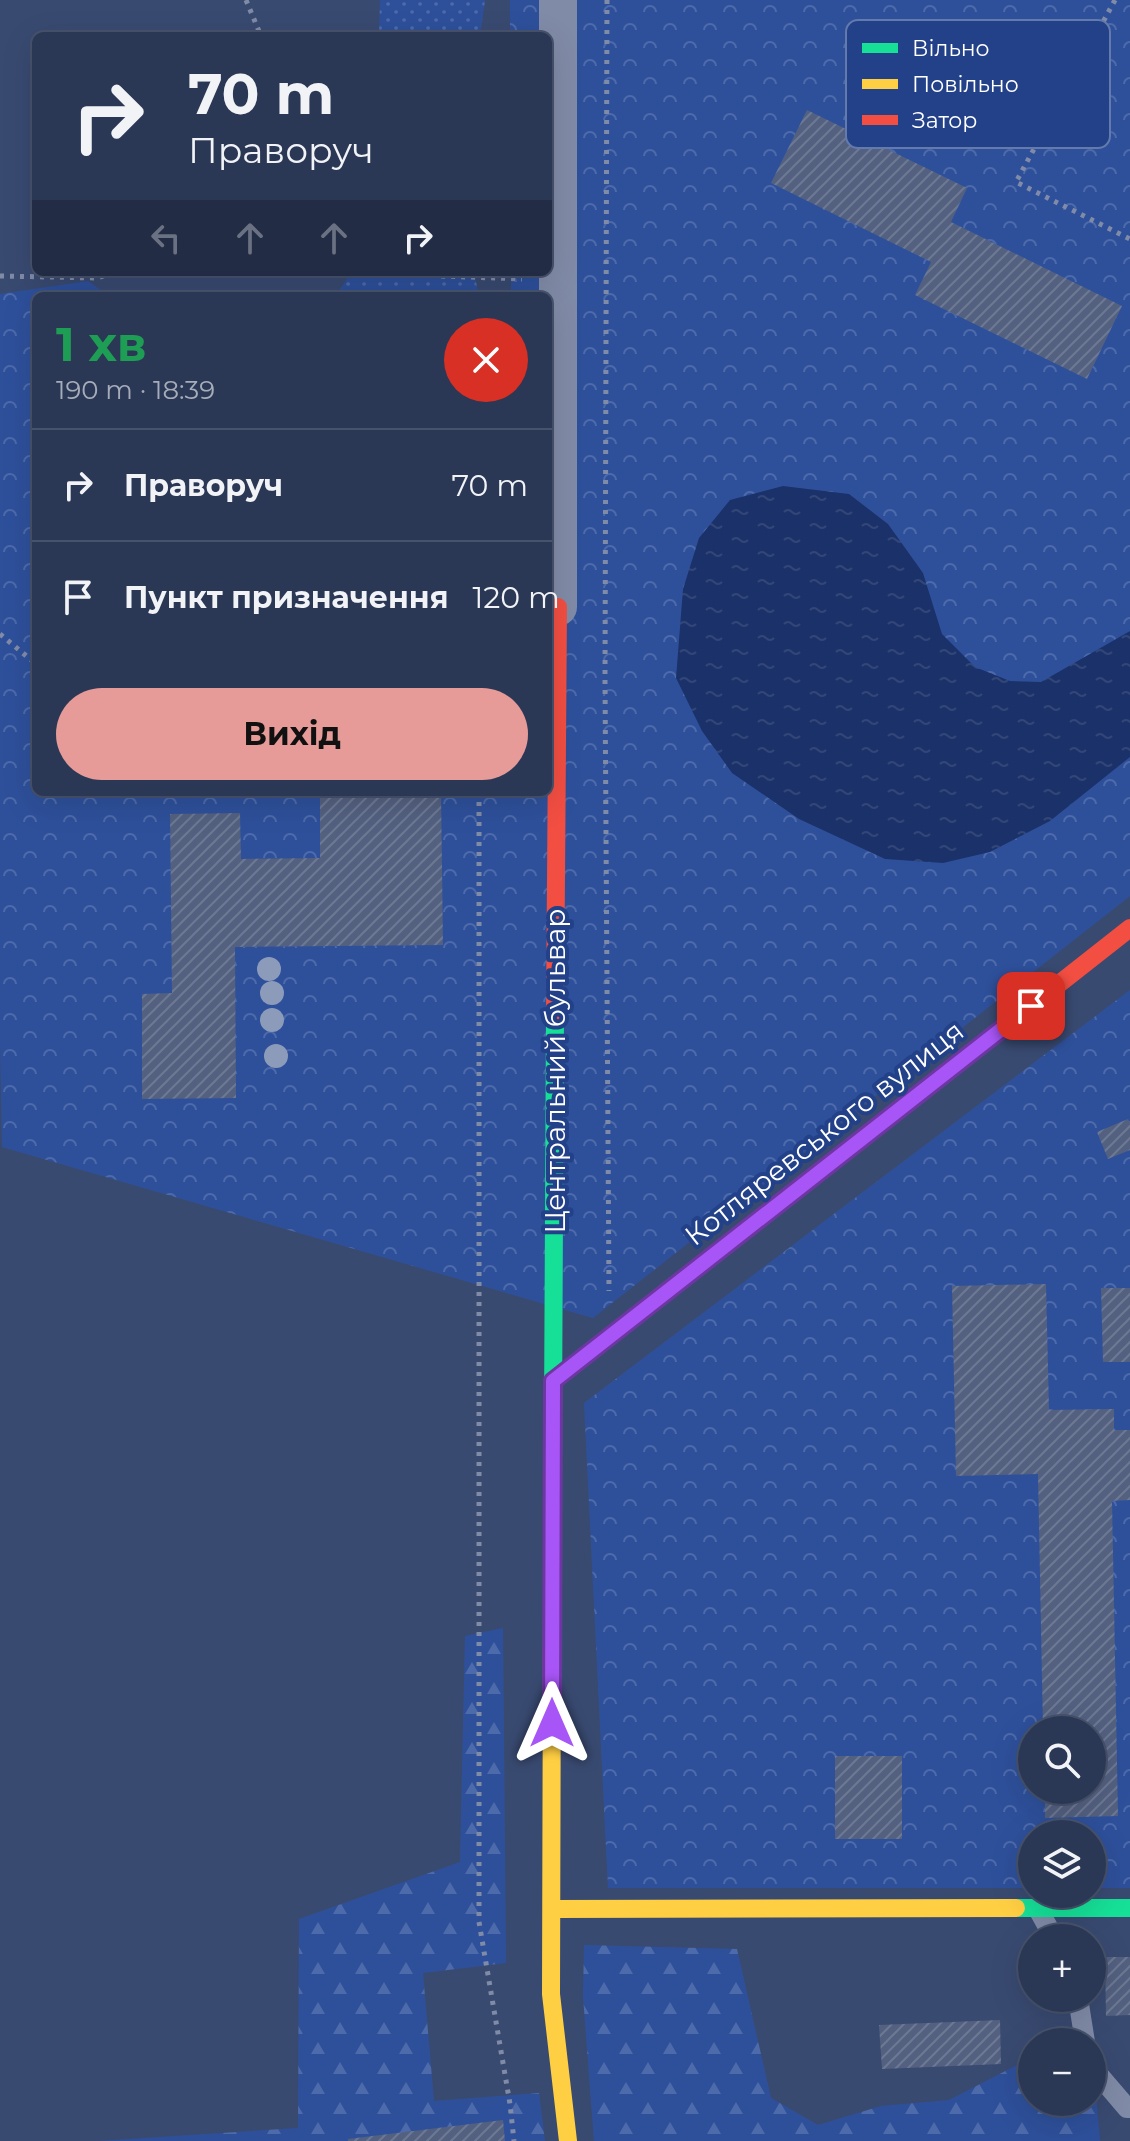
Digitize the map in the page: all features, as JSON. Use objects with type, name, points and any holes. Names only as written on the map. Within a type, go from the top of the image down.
[{"type":"street","name":"Центральний бульвар","points":[[558,0],[551,1994],[568,2141]]},
{"type":"street","name":"Котляревського вулиця","points":[[553,1381],[1130,928]]},
{"type":"street","points":[[552,1909],[1130,1908]]},
{"type":"lane","points":[[1038,1909],[1046,1924]]},
{"type":"lane","points":[[1106,2083],[1130,2108]]},
{"type":"path","points":[[246,0],[259,32]]},
{"type":"path","points":[[607,0],[605,695],[609,1286]]},
{"type":"path","points":[[1104,20],[1115,0]]},
{"type":"path","points":[[1034,148],[1016,182],[1130,239]]},
{"type":"path","points":[[0,276],[103,276]]},
{"type":"path","points":[[441,276],[558,281]]},
{"type":"path","points":[[0,634],[32,661]]},
{"type":"path","points":[[479,796],[479,1922],[514,2141]]},
{"type":"green space","points":[[380,0],[485,0],[481,32],[379,32]]},
{"type":"green space","points":[[510,0],[1130,0],[1130,896],[593,1318],[2,1147],[0,294],[88,281],[103,292],[32,292],[32,796],[552,796],[552,292],[511,292],[511,276],[552,276],[552,32],[510,32]]},
{"type":"green space","points":[[349,276],[475,276],[478,292],[338,292]]},
{"type":"green space","points":[[1130,990],[1130,1888],[1106,1888],[1106,1820],[1018,1820],[1018,1888],[608,1888],[584,1403]]},
{"type":"green space","points":[[503,1628],[506,1963],[423,1973],[434,2101],[539,2093],[545,2141],[99,2141],[298,2128],[299,1919],[460,1862],[465,1636]]},
{"type":"green space","points":[[584,1945],[737,1949],[771,2098],[818,2125],[881,2106],[949,2100],[1018,2065],[1018,2116],[1098,2116],[1100,2141],[594,2141],[583,1996]]},
{"type":"water","points":[[783,486],[849,494],[888,524],[923,573],[942,634],[975,667],[1010,681],[1041,682],[1130,631],[1130,757],[1050,821],[990,852],[943,863],[885,859],[799,819],[732,773],[702,731],[676,678],[683,589],[699,538],[730,500]]},
{"type":"building","points":[[807,110],[846,129],[846,148],[885,148],[967,188],[951,222],[1122,306],[1087,379],[915,295],[931,262],[771,183]]},
{"type":"building","points":[[320,796],[441,796],[443,945],[235,947],[236,1098],[142,1099],[142,994],[172,993],[170,814],[240,813],[241,859],[320,858]]},
{"type":"building","points":[[1128,1119],[1130,1150],[1108,1159],[1097,1132]]},
{"type":"building","points":[[1046,1284],[1049,1410],[1114,1409],[1114,1430],[1130,1430],[1130,1500],[1112,1501],[1118,1816],[1045,1818],[1045,1804],[1106,1804],[1106,1716],[1043,1716],[1038,1474],[956,1476],[952,1286]]},
{"type":"building","points":[[1101,1288],[1130,1288],[1130,1362],[1103,1362]]},
{"type":"building","points":[[835,1756],[902,1756],[902,1839],[835,1839]]},
{"type":"building","points":[[1106,1957],[1130,1957],[1130,2015],[1106,2016]]},
{"type":"building","points":[[1000,2020],[1001,2064],[882,2069],[879,2025]]},
{"type":"building","points":[[503,2120],[505,2141],[348,2141],[348,2139]]},
{"type":"traffic: fast","points":[[553,1381],[1022,1013]]},
{"type":"traffic: fast","points":[[552,1616],[555,1015]]},
{"type":"traffic: fast","points":[[1016,1908],[1130,1908]]},
{"type":"traffic: slow","points":[[552,1616],[551,1994],[568,2141]]},
{"type":"traffic: slow","points":[[552,1909],[1016,1908]]},
{"type":"traffic: jam","points":[[555,1015],[558,607]]},
{"type":"traffic: jam","points":[[1022,1013],[1130,928]]},
{"type":"route","points":[[552,1723],[553,1381],[1031,1006]]}]
